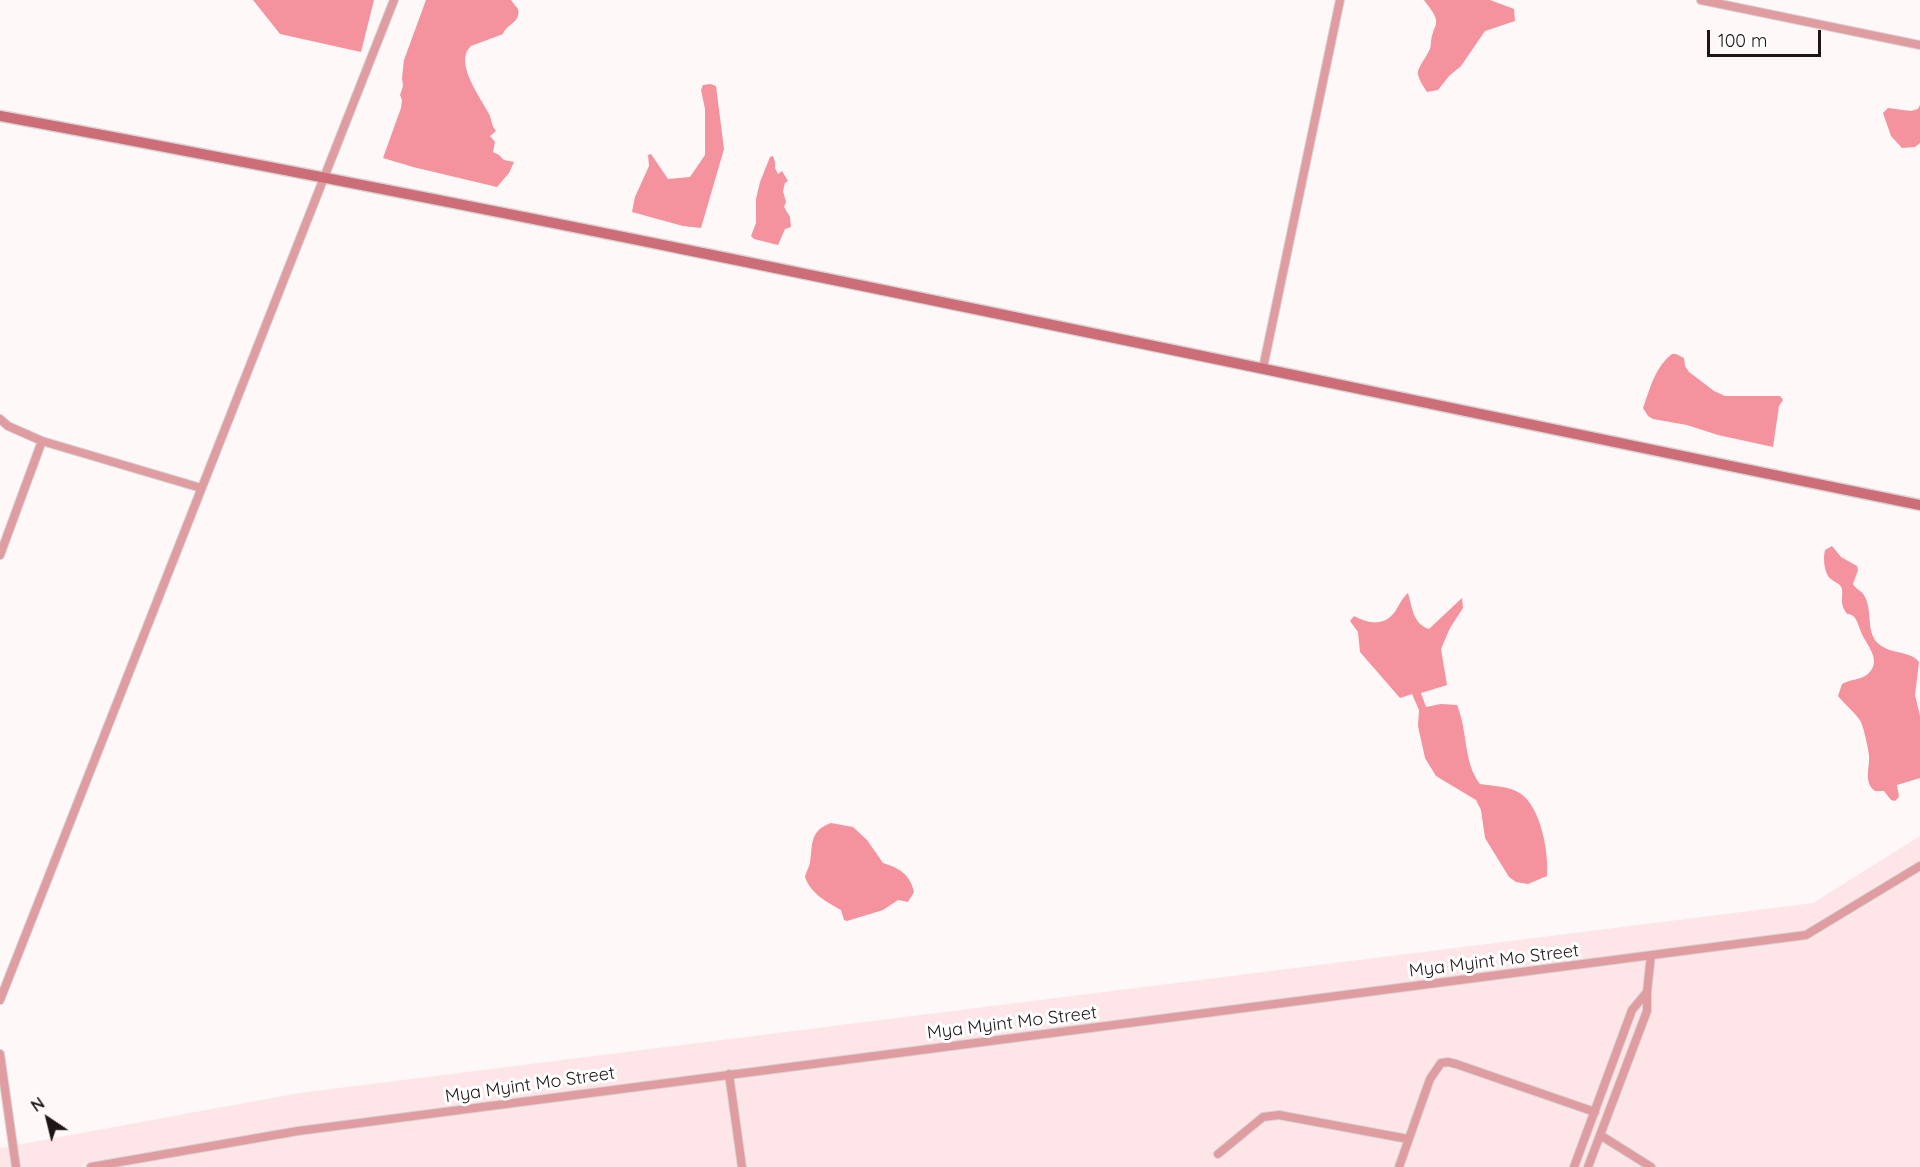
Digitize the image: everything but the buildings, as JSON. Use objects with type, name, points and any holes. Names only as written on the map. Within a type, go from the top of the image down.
[{"type":"main road","points":[[0,116],[323,177],[926,298],[1920,506]]},
{"type":"street","points":[[0,1000],[3,981],[394,0]]},
{"type":"street","points":[[1263,368],[1340,0]]},
{"type":"street","points":[[1701,0],[1920,45]]},
{"type":"street","points":[[0,419],[8,426],[42,441],[201,488]]},
{"type":"street","points":[[0,555],[42,441]]},
{"type":"street","name":"Mya Myint Mo Street","points":[[91,1167],[298,1131],[1806,935],[1920,866]]},
{"type":"street","points":[[1588,1167],[1647,1011],[1651,955]]},
{"type":"street","points":[[1574,1167],[1632,1010],[1647,992]]},
{"type":"street","points":[[0,1054],[16,1167]]},
{"type":"street","points":[[1399,1167],[1430,1079],[1441,1063],[1456,1064],[1595,1112]]},
{"type":"street","points":[[729,1074],[742,1167]]},
{"type":"street","points":[[1218,1154],[1263,1117],[1270,1115],[1408,1139]]},
{"type":"street","points":[[1600,1135],[1651,1167]]},
{"type":"shaded area","points":[[253,0],[374,0],[361,52],[280,34]]},
{"type":"shaded area","points":[[426,0],[511,0],[518,9],[516,20],[503,34],[471,46],[466,53],[465,61],[470,80],[496,131],[490,136],[495,142],[493,152],[504,160],[514,162],[509,173],[497,187],[383,158],[401,108],[400,95],[403,86],[404,60]]},
{"type":"shaded area","points":[[1424,0],[1490,0],[1514,9],[1515,21],[1485,31],[1461,66],[1438,90],[1427,92],[1419,79],[1418,71],[1430,49],[1436,22],[1433,12]]},
{"type":"shaded area","points":[[703,85],[716,86],[724,149],[701,228],[683,226],[632,212],[635,197],[649,166],[648,155],[651,154],[668,179],[690,177],[705,155],[705,109],[701,90]]},
{"type":"shaded area","points":[[1920,105],[1920,143],[1915,147],[1902,148],[1891,136],[1883,113],[1888,108],[1911,111],[1918,109]]},
{"type":"shaded area","points":[[773,156],[778,174],[782,171],[788,181],[783,191],[786,202],[784,207],[790,217],[791,227],[785,229],[778,245],[754,239],[751,236],[756,223],[756,199],[760,182],[770,157]]},
{"type":"shaded area","points":[[1672,354],[1684,358],[1689,372],[1714,391],[1725,396],[1780,396],[1783,400],[1779,406],[1773,447],[1648,416],[1643,408],[1651,386],[1661,365]]},
{"type":"shaded area","points":[[1832,546],[1841,557],[1857,566],[1858,570],[1853,584],[1865,597],[1875,640],[1885,648],[1911,656],[1919,662],[1915,695],[1920,716],[1920,778],[1897,785],[1899,797],[1895,801],[1891,800],[1884,791],[1875,791],[1871,787],[1868,774],[1869,755],[1861,722],[1838,696],[1842,684],[1868,674],[1872,669],[1874,658],[1857,621],[1843,608],[1841,587],[1827,573],[1824,563],[1825,550]]},
{"type":"shaded area","points":[[1408,593],[1416,619],[1429,629],[1462,598],[1463,608],[1450,628],[1441,649],[1447,685],[1421,693],[1426,707],[1441,704],[1457,705],[1468,756],[1480,784],[1512,789],[1521,794],[1534,809],[1545,844],[1547,876],[1528,884],[1516,882],[1509,877],[1485,838],[1481,810],[1476,800],[1436,776],[1425,758],[1418,726],[1419,710],[1412,694],[1400,698],[1360,652],[1358,632],[1350,621],[1354,616],[1369,622],[1385,620],[1394,613]]},
{"type":"shaded area","points":[[831,823],[853,827],[867,840],[883,863],[907,876],[914,892],[908,902],[898,900],[883,910],[847,921],[844,920],[841,910],[815,893],[805,877],[810,863],[813,839],[819,830]]},
{"type":"shaded area","points":[[1920,836],[1920,1167],[0,1167],[0,1148],[299,1093],[1813,903]]}]
